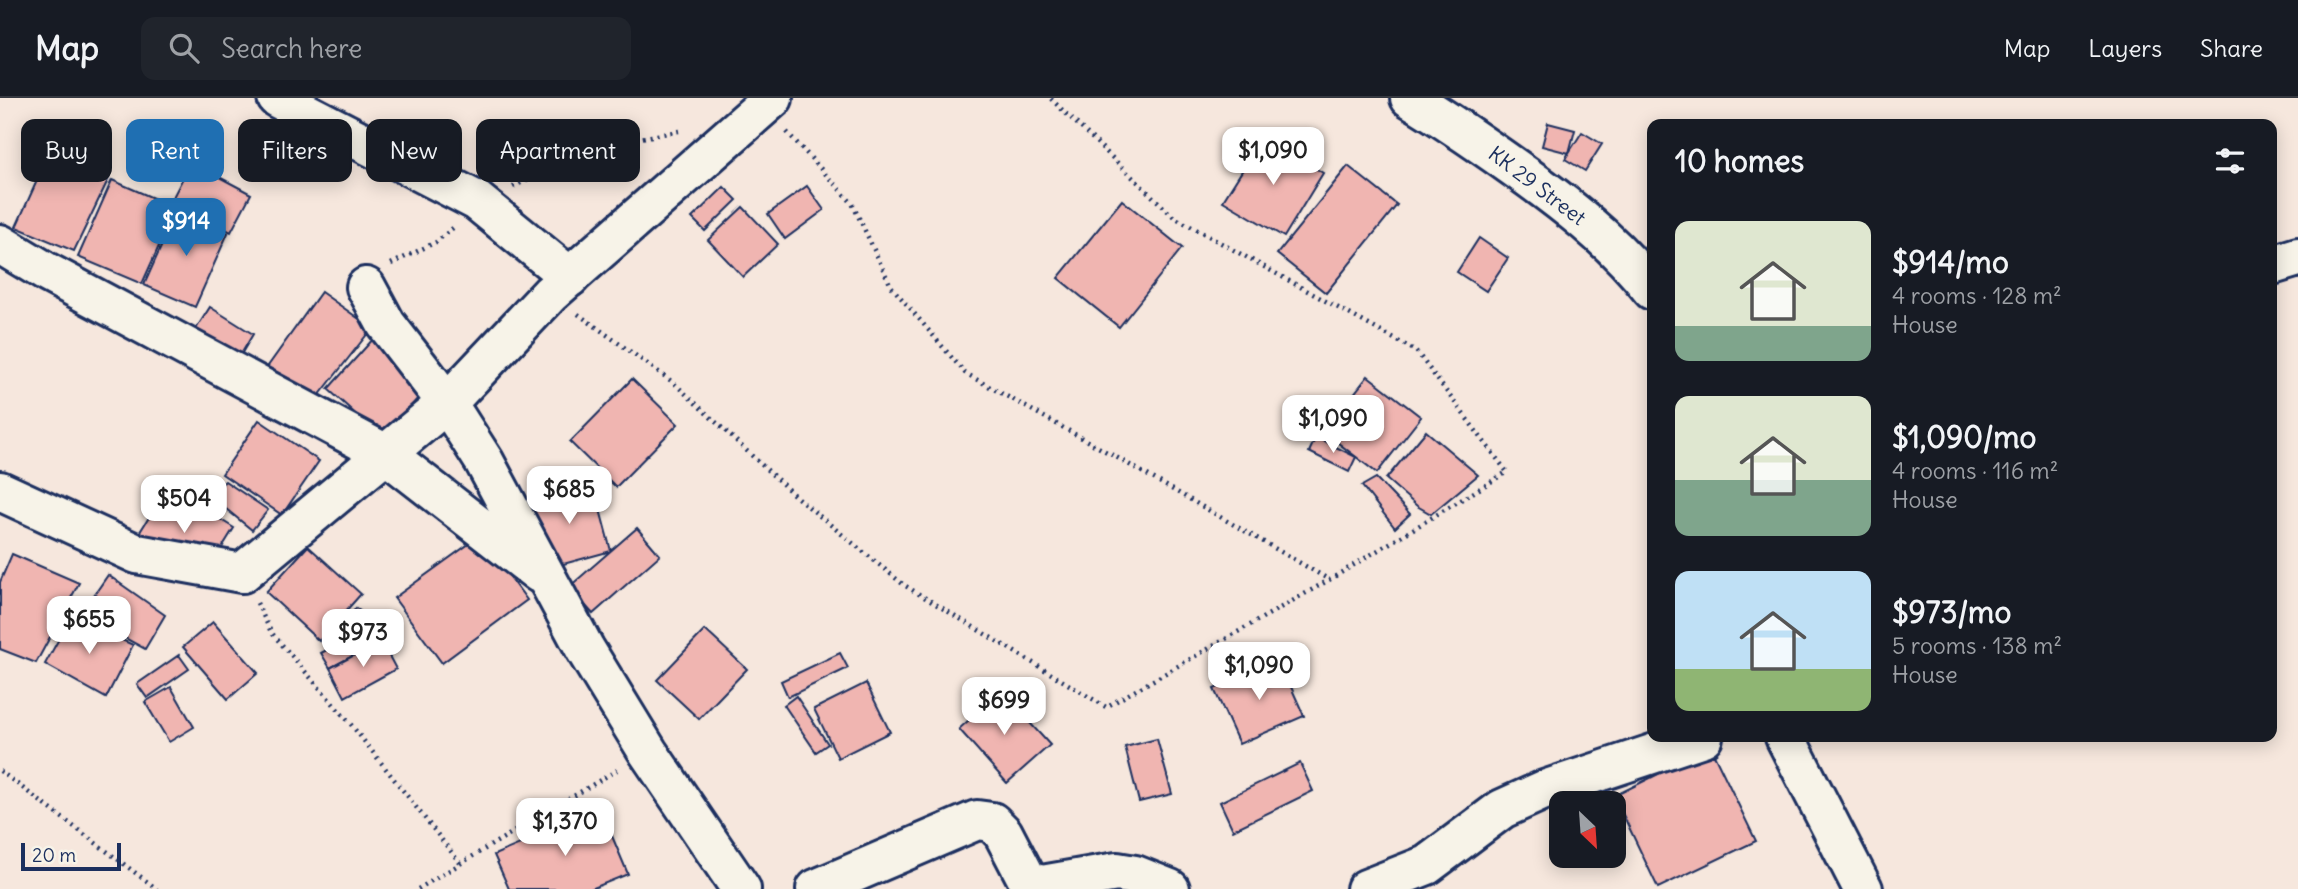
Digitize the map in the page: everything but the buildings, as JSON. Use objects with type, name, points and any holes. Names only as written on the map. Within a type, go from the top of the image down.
[{"type":"street","points":[[277,98],[477,201],[560,285]]},
{"type":"street","name":"KK 29 Street","points":[[1409,98],[1449,121],[1573,209],[1647,284]]},
{"type":"street","points":[[0,491],[137,554],[242,573],[447,403],[560,285],[776,111]]},
{"type":"street","points":[[0,244],[48,273],[386,454],[549,580]]},
{"type":"street","points":[[2277,263],[2298,257]]},
{"type":"street","points":[[366,287],[386,324],[447,403],[484,461],[585,649],[648,752],[741,889]]},
{"type":"street","points":[[1366,889],[1427,865],[1502,809],[1544,789],[1688,742]]},
{"type":"street","points":[[1788,742],[1863,889]]},
{"type":"street","points":[[816,889],[977,820],[992,822],[1003,832],[1028,881],[1034,884],[1042,885],[1118,872],[1135,875],[1170,889]]},
{"type":"path","points":[[560,285],[674,383],[794,495],[904,585],[1106,707],[1329,580],[1507,472],[1416,351],[1174,217],[1050,98]]},
{"type":"path","points":[[776,111],[852,203],[891,286],[965,373],[1329,580]]},
{"type":"path","points":[[366,287],[375,272],[436,242],[451,230],[463,213],[477,201],[498,194],[582,152],[628,140],[688,130]]},
{"type":"path","points":[[242,573],[271,632],[349,722],[460,863]]},
{"type":"path","points":[[418,889],[648,752]]},
{"type":"path","points":[[0,771],[158,889]]}]
